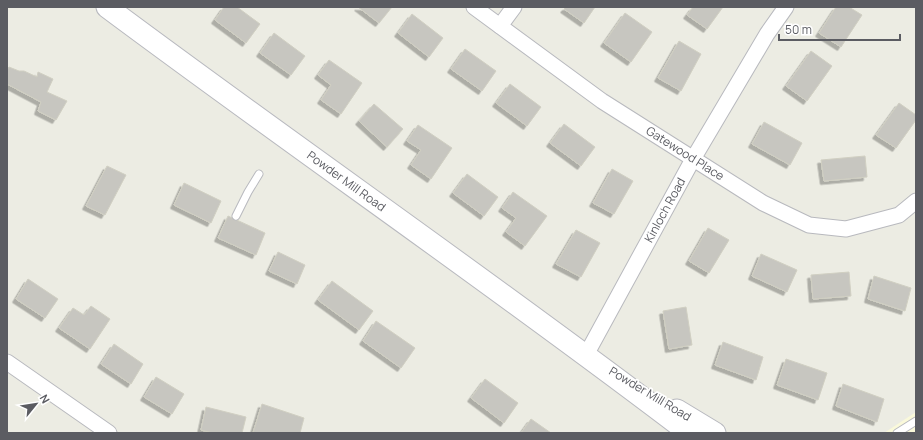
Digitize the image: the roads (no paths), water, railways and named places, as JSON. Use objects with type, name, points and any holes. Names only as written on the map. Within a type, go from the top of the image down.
[{"type":"main road","name":"Powder Mill Road","points":[[107,7],[212,86],[586,355],[689,433]]},
{"type":"main road","name":"Powder Mill Road","points":[[586,355],[715,433]]},
{"type":"street","name":"Gatewood Place","points":[[474,7],[602,101],[763,203],[809,225],[846,229],[899,215],[916,201]]},
{"type":"street","points":[[500,26],[514,7]]},
{"type":"street","name":"Kinloch Road","points":[[586,355],[693,159],[767,34],[786,7]]},
{"type":"street","points":[[7,362],[109,433]]},
{"type":"lane","points":[[236,216],[259,174]]},
{"type":"lane","points":[[897,433],[916,421]]}]
